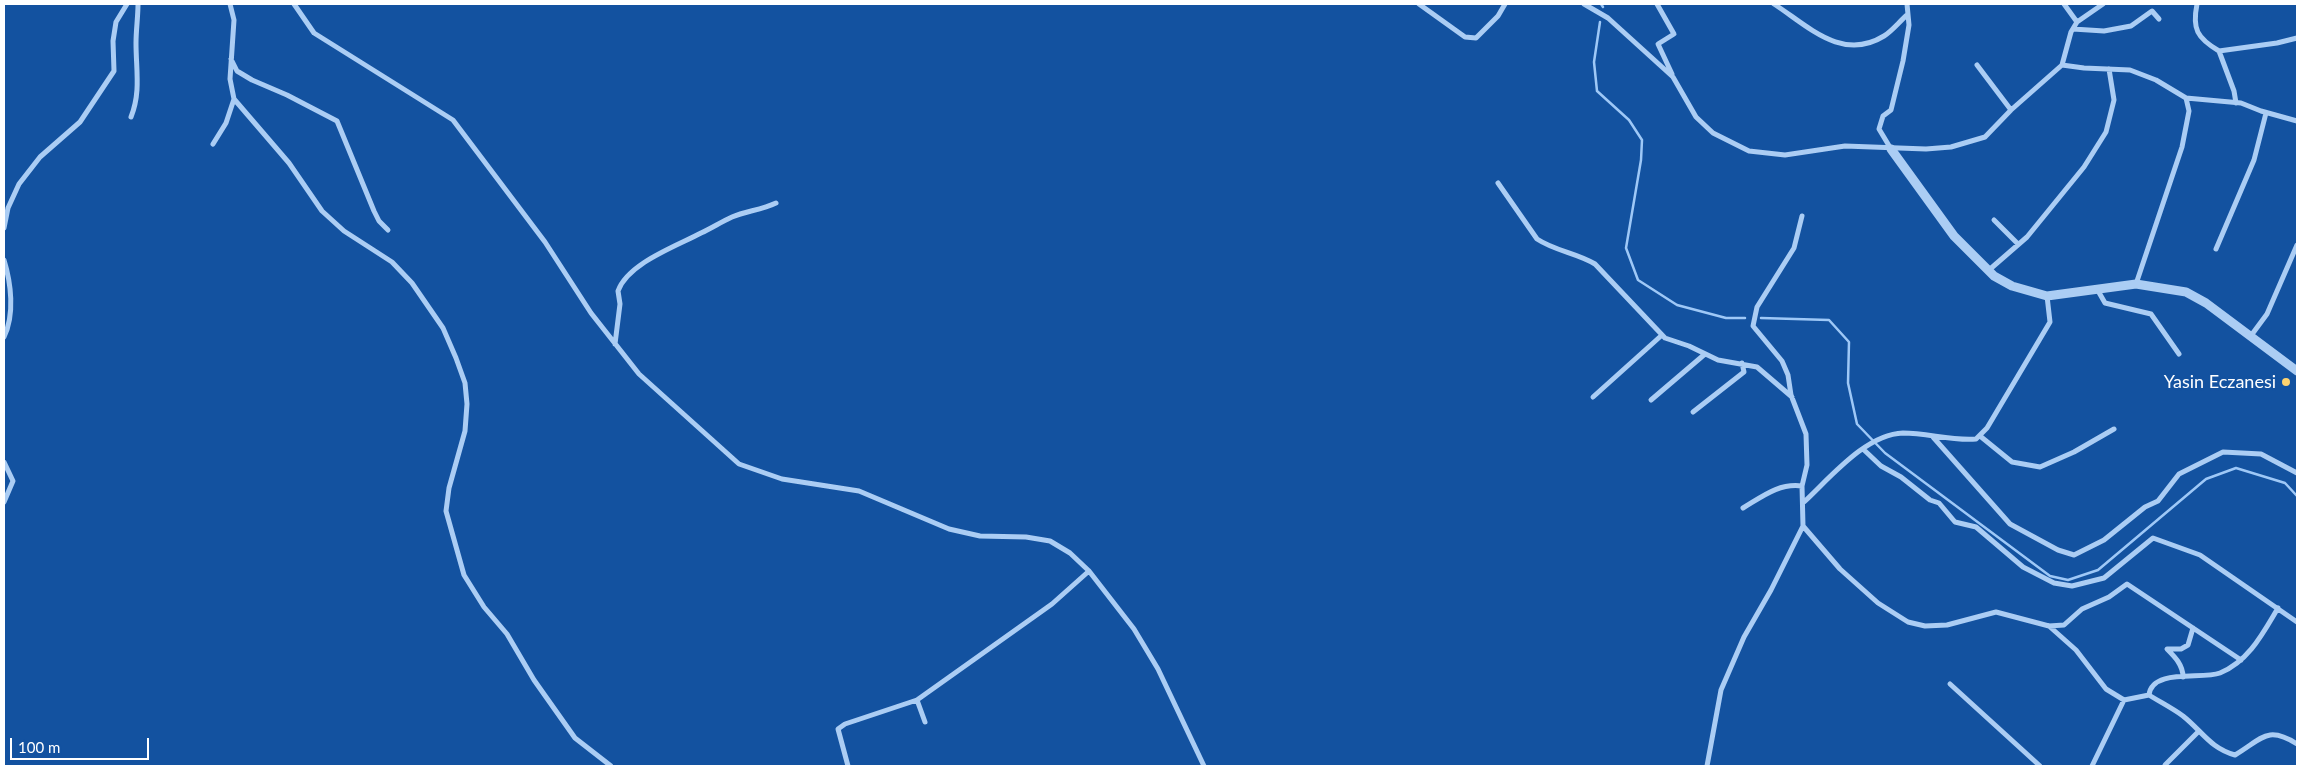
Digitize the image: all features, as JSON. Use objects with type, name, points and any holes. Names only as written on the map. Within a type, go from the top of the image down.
[{"type":"street","points":[[4,228],[8,208],[19,184],[40,158],[80,122],[114,71],[113,41],[116,22],[127,4]]},
{"type":"street","points":[[130,117],[136,105],[139,77],[136,44],[138,4]]},
{"type":"street","points":[[230,4],[234,20],[230,56],[230,79],[234,98],[289,163],[322,211],[344,231],[392,262],[412,283],[443,328],[464,383],[467,404],[464,431],[449,488],[446,511],[464,575],[484,608],[507,634],[534,680],[571,732],[611,766]]},
{"type":"street","points":[[294,4],[314,33],[453,120],[545,242],[591,313],[639,374],[739,464],[782,479],[859,491],[949,529],[980,536],[1026,537],[1050,541],[1070,553],[1089,571],[1134,630],[1158,669],[1204,766]]},
{"type":"street","points":[[1420,4],[1465,37],[1476,38],[1498,16],[1505,4]]},
{"type":"street","points":[[1584,4],[1608,18],[1673,77]]},
{"type":"street","points":[[1657,4],[1674,34],[1658,44],[1673,77],[1696,118],[1713,133],[1749,151],[1785,155],[1846,146],[1907,150],[1951,147],[1985,137],[2011,110],[2062,65],[2077,22],[2103,4]]},
{"type":"street","points":[[1774,4],[1832,42],[1849,46],[1859,46],[1884,36],[1907,15]]},
{"type":"street","points":[[1908,4],[1907,15],[1909,25],[1903,61],[1891,110],[1883,116],[1879,129],[1891,149],[1954,236],[1989,270],[2012,286],[2047,296],[2136,284],[2186,292],[2206,303],[2297,371]]},
{"type":"street","points":[[2064,4],[2077,22]]},
{"type":"street","points":[[2197,4],[2194,20],[2199,36],[2219,51],[2234,91],[2236,102]]},
{"type":"street","points":[[2073,29],[2104,31],[2131,26],[2152,11],[2159,19]]},
{"type":"street","points":[[2219,51],[2277,43],[2297,38]]},
{"type":"street","points":[[230,56],[237,71],[337,121],[374,211],[379,221],[388,230]]},
{"type":"street","points":[[1977,64],[2011,110]]},
{"type":"street","points":[[2062,65],[2140,72],[2186,98],[2236,102],[2266,113],[2297,121]]},
{"type":"street","points":[[1989,270],[2027,237],[2084,167],[2106,132],[2114,100],[2109,69]]},
{"type":"street","points":[[213,144],[226,123],[234,98]]},
{"type":"street","points":[[2136,284],[2182,147],[2189,112],[2186,98]]},
{"type":"street","points":[[2216,249],[2254,160],[2266,113]]},
{"type":"street","points":[[1498,183],[1537,239],[1546,245],[1584,257],[1595,264],[1662,335],[1718,360],[1757,367],[1792,397]]},
{"type":"street","points":[[615,344],[620,304],[618,291],[626,278],[637,268],[677,243],[735,216],[776,203]]},
{"type":"street","points":[[1707,766],[1721,690],[1744,637],[1771,590],[1803,526],[1804,502],[1802,486],[1808,465],[1806,434],[1792,397],[1788,375],[1782,361],[1753,326],[1757,308],[1794,248],[1802,216]]},
{"type":"street","points":[[1994,220],[2018,244]]},
{"type":"street","points":[[2250,337],[2267,314],[2297,245]]},
{"type":"street","points":[[4,260],[10,283],[8,328],[4,337]]},
{"type":"street","points":[[2097,289],[2105,303],[2151,314],[2179,354]]},
{"type":"street","points":[[1804,502],[1851,458],[1889,434],[1905,433],[1964,440],[1976,439],[1980,436],[1987,428],[2050,322],[2047,296]]},
{"type":"street","points":[[1593,398],[1662,335]]},
{"type":"street","points":[[1651,400],[1705,354]]},
{"type":"street","points":[[1693,412],[1744,372],[1742,363]]},
{"type":"street","points":[[1980,436],[2012,462],[2040,467],[2074,452],[2114,429]]},
{"type":"street","points":[[1932,437],[2010,524],[2058,550],[2074,555],[2104,540],[2145,507],[2158,501],[2179,474],[2223,452],[2261,454],[2297,473]]},
{"type":"street","points":[[1863,450],[1881,466],[1901,478],[1930,500],[1939,503],[1955,522],[1976,527],[2023,567],[2054,583],[2072,586],[2104,578],[2153,538],[2200,556],[2297,622]]},
{"type":"street","points":[[4,462],[13,481],[4,502]]},
{"type":"street","points":[[1743,508],[1779,487],[1790,484],[1802,486]]},
{"type":"street","points":[[1803,526],[1840,569],[1878,603],[1908,622],[1926,626],[1947,625],[1996,612],[2049,626],[2064,625],[2082,609],[2109,597],[2127,584],[2241,660]]},
{"type":"street","points":[[848,766],[838,729],[845,724],[917,700],[988,647],[1052,604],[1089,571]]},
{"type":"street","points":[[2149,695],[2149,690],[2154,684],[2164,678],[2219,673],[2241,660],[2258,642],[2278,608]]},
{"type":"street","points":[[2049,626],[2076,650],[2106,689],[2124,700],[2149,695],[2183,716],[2198,732],[2222,752],[2235,755],[2268,734],[2282,734],[2297,744]]},
{"type":"street","points":[[2183,677],[2183,670],[2167,649],[2182,649],[2188,645],[2192,628]]},
{"type":"street","points":[[1950,684],[2040,766]]},
{"type":"street","points":[[917,700],[925,722]]},
{"type":"street","points":[[2092,766],[2124,700]]},
{"type":"street","points":[[2165,765],[2198,732]]},
{"type":"waterway","points":[[1600,22],[1594,62],[1597,91],[1629,120],[1642,140],[1641,160],[1626,248],[1638,280],[1677,305],[1726,318],[1745,318]]},
{"type":"waterway","points":[[1761,318],[1829,320],[1849,342],[1848,383],[1857,424],[1885,453],[2050,576],[2068,580],[2098,570],[2206,479],[2236,468],[2285,483],[2297,496]]},
{"type":"place","name":"Yasin Eczanesi","points":[[2286,382]]}]
